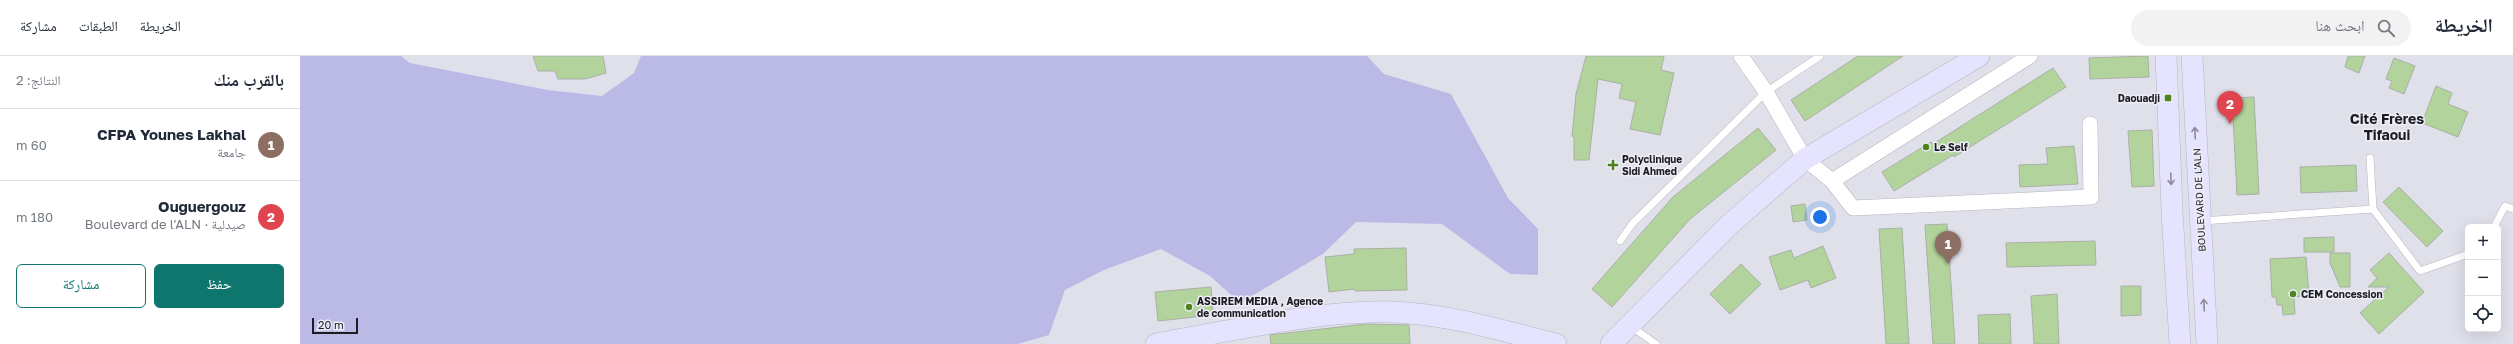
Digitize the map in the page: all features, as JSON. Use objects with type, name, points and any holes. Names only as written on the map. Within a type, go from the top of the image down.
[{"type":"street","points":[[1741,56],[1766,92],[1805,159],[1832,181],[1853,208],[2090,197],[2090,124]]},
{"type":"street","points":[[1611,344],[1729,226],[1805,159],[1979,56]]},
{"type":"street","points":[[1832,181],[2030,56]]},
{"type":"street","points":[[2166,56],[2172,211],[2180,344]]},
{"type":"street","name":"BOULEVARD DE L'ALN","points":[[2192,56],[2199,221],[2207,344]]},
{"type":"street","points":[[1156,344],[1327,316],[1393,312],[1446,318],[1556,344]]},
{"type":"lane","points":[[1620,241],[1633,223],[1766,92],[1820,56]]},
{"type":"lane","points":[[2370,158],[2373,209],[2420,270],[2465,255]]},
{"type":"lane","points":[[2496,224],[2505,206],[2513,209]]},
{"type":"lane","points":[[2199,221],[2373,209]]},
{"type":"lane","points":[[1630,326],[1656,344]]},
{"type":"shaded area","points":[[300,56],[401,56],[410,63],[548,90],[602,96],[634,73],[641,56],[1367,56],[1384,74],[1451,94],[1508,198],[1538,229],[1538,275],[1510,274],[1442,224],[1356,222],[1323,254],[1240,303],[1210,276],[1161,249],[1104,270],[1065,290],[1049,335],[1018,344],[300,344]]},
{"type":"building","points":[[533,56],[603,56],[606,73],[585,79],[558,79],[555,71],[538,71]]},
{"type":"building","points":[[1586,56],[1664,56],[1661,70],[1674,73],[1660,135],[1630,129],[1636,102],[1619,98],[1622,84],[1598,79],[1589,160],[1574,160],[1574,137],[1572,136],[1576,94]]},
{"type":"building","points":[[1858,56],[1903,56],[1805,121],[1791,100]]},
{"type":"building","points":[[2148,56],[2149,77],[2090,79],[2089,58]]},
{"type":"building","points":[[2348,56],[2365,56],[2359,73],[2345,67]]},
{"type":"building","points":[[2394,58],[2415,66],[2404,94],[2389,88],[2392,81],[2386,79]]},
{"type":"building","points":[[2053,68],[2066,87],[1954,157],[1953,155],[1894,191],[1882,172],[1931,142],[1933,144]]},
{"type":"building","points":[[2436,86],[2452,93],[2448,104],[2468,112],[2458,137],[2422,123]]},
{"type":"building","points":[[2254,97],[2259,194],[2237,195],[2232,98]]},
{"type":"building","points":[[1758,128],[1776,150],[1690,219],[1612,307],[1592,289],[1673,197]]},
{"type":"building","points":[[2152,130],[2154,186],[2132,187],[2128,131]]},
{"type":"building","points":[[2074,146],[2078,184],[2020,187],[2019,165],[2048,164],[2046,148]]},
{"type":"building","points":[[2356,165],[2357,191],[2301,193],[2300,167]]},
{"type":"building","points":[[2399,187],[2443,231],[2427,247],[2383,202]]},
{"type":"building","points":[[1805,204],[1807,220],[1793,222],[1791,206]]},
{"type":"building","points":[[1947,224],[1955,344],[1933,344],[1925,225]]},
{"type":"building","points":[[1902,228],[1909,344],[1886,344],[1879,229]]},
{"type":"building","points":[[2334,237],[2334,252],[2304,252],[2304,238]]},
{"type":"building","points":[[2095,241],[2096,265],[2007,267],[2006,243]]},
{"type":"building","points":[[1823,246],[1836,278],[1811,288],[1808,280],[1780,290],[1769,257],[1791,250],[1794,258]]},
{"type":"building","points":[[1406,248],[1407,290],[1355,291],[1354,289],[1329,292],[1325,257],[1354,254],[1354,249]]},
{"type":"building","points":[[2330,253],[2350,253],[2350,287],[2340,287],[2330,263]]},
{"type":"building","points":[[2389,253],[2424,292],[2379,334],[2360,313],[2389,287],[2368,287],[2377,278],[2370,270]]},
{"type":"building","points":[[2306,257],[2309,295],[2294,297],[2295,314],[2283,315],[2282,305],[2277,305],[2276,297],[2272,297],[2270,259]]},
{"type":"building","points":[[1741,264],[1761,284],[1730,314],[1710,294]]},
{"type":"building","points":[[2121,286],[2141,286],[2141,315],[2121,316]]},
{"type":"building","points":[[1211,287],[1213,315],[1158,321],[1155,292]]},
{"type":"building","points":[[2057,294],[2059,344],[2034,344],[2031,296]]},
{"type":"building","points":[[2010,314],[2011,344],[1979,344],[1978,315]]},
{"type":"building","points":[[1365,324],[1409,325],[1410,344],[1271,344],[1270,335]]},
{"type":"place","name":"Daouadji","points":[[2168,98]]},
{"type":"place","name":"Ouguergouz","points":[[2230,124]]},
{"type":"place","name":"Le Self","points":[[1926,147]]},
{"type":"place","name":"Polyclinique Sidi Ahmed","points":[[1613,165]]},
{"type":"place","name":"CFPA Younes Lakhal","points":[[1948,264]]},
{"type":"place","name":"CEM Concession","points":[[2293,294]]},
{"type":"place","name":"ASSIREM MEDIA , Agence de communication","points":[[1189,307]]},
{"type":"district","name":"Cité Frères Tifaoui","points":[[2387,126]]}]
